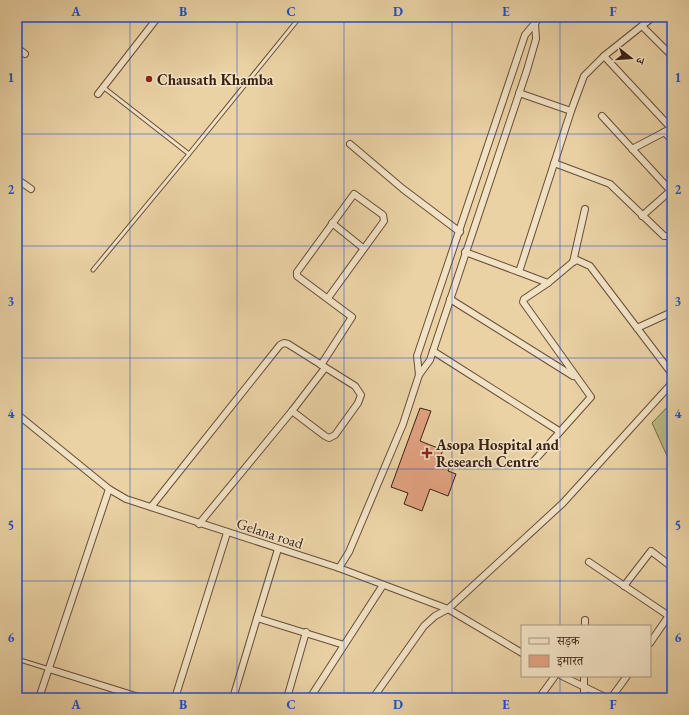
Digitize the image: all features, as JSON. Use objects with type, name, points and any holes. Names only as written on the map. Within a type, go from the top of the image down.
[{"type":"street","points":[[98,94],[158,17]]},
{"type":"street","points":[[339,568],[350,552],[403,424],[419,375],[417,356],[460,232],[525,35],[540,17]]},
{"type":"street","points":[[519,272],[571,111],[584,76],[604,56],[653,17]]},
{"type":"street","points":[[419,375],[426,368],[433,351],[527,70],[536,39],[535,23]]},
{"type":"street","points":[[642,26],[672,56]]},
{"type":"street","points":[[17,48],[25,54]]},
{"type":"street","points":[[604,56],[672,128],[632,149]]},
{"type":"street","points":[[515,67],[527,70]]},
{"type":"street","points":[[519,93],[571,111]]},
{"type":"street","points":[[602,116],[669,189],[669,192],[642,216]]},
{"type":"street","points":[[664,132],[672,140]]},
{"type":"street","points":[[350,144],[403,188],[460,232]]},
{"type":"street","points":[[554,163],[610,184],[664,236],[672,236]]},
{"type":"street","points":[[17,179],[31,189]]},
{"type":"street","points":[[199,524],[292,411],[323,366],[352,317],[297,276],[297,272],[354,194],[384,215],[384,221],[328,298]]},
{"type":"street","points":[[573,262],[586,209]]},
{"type":"street","points":[[332,223],[363,248]]},
{"type":"street","points":[[465,252],[548,283]]},
{"type":"street","points":[[533,462],[559,431],[591,397],[523,302],[573,262],[577,260],[590,266],[672,374]]},
{"type":"street","points":[[450,300],[576,378]]},
{"type":"street","points":[[637,328],[672,312]]},
{"type":"street","points":[[150,507],[280,345],[284,343],[288,344],[355,386],[361,395],[358,403],[335,435],[329,438],[324,436],[292,411]]},
{"type":"street","points":[[433,351],[559,431]]},
{"type":"street","points":[[373,698],[424,626],[435,616],[448,609],[563,503],[672,383]]},
{"type":"street","name":"Gelana road","points":[[17,414],[109,488],[126,499],[199,524],[339,568],[448,609],[521,652]]},
{"type":"street","points":[[39,698],[109,488]]},
{"type":"street","points":[[175,698],[227,533]]},
{"type":"street","points":[[233,698],[278,549]]},
{"type":"street","points":[[624,586],[651,551],[672,567]]},
{"type":"street","points":[[589,562],[624,586],[670,613],[651,642]]},
{"type":"street","points":[[310,698],[383,585]]},
{"type":"street","points":[[257,618],[344,645]]},
{"type":"street","points":[[287,698],[306,632]]},
{"type":"street","points":[[49,668],[142,698]]},
{"type":"street","points":[[539,698],[554,677]]},
{"type":"street","points":[[564,677],[583,688],[606,698]]},
{"type":"street","points":[[584,677],[584,698]]},
{"type":"street","points":[[612,698],[626,677]]},
{"type":"lane","points":[[93,270],[190,154],[300,17]]},
{"type":"lane","points":[[103,87],[190,154]]},
{"type":"lane","points":[[17,659],[49,668]]},
{"type":"green space","points":[[672,402],[672,467],[652,423]]},
{"type":"building","points":[[420,408],[431,411],[420,441],[443,450],[439,460],[451,465],[448,471],[456,474],[448,496],[430,489],[422,511],[404,504],[408,493],[391,487]]},
{"type":"place","name":"Chausath Khamba","points":[[149,79]]},
{"type":"place","name":"Asopa Hospital and Research Centre","points":[[427,453]]}]
